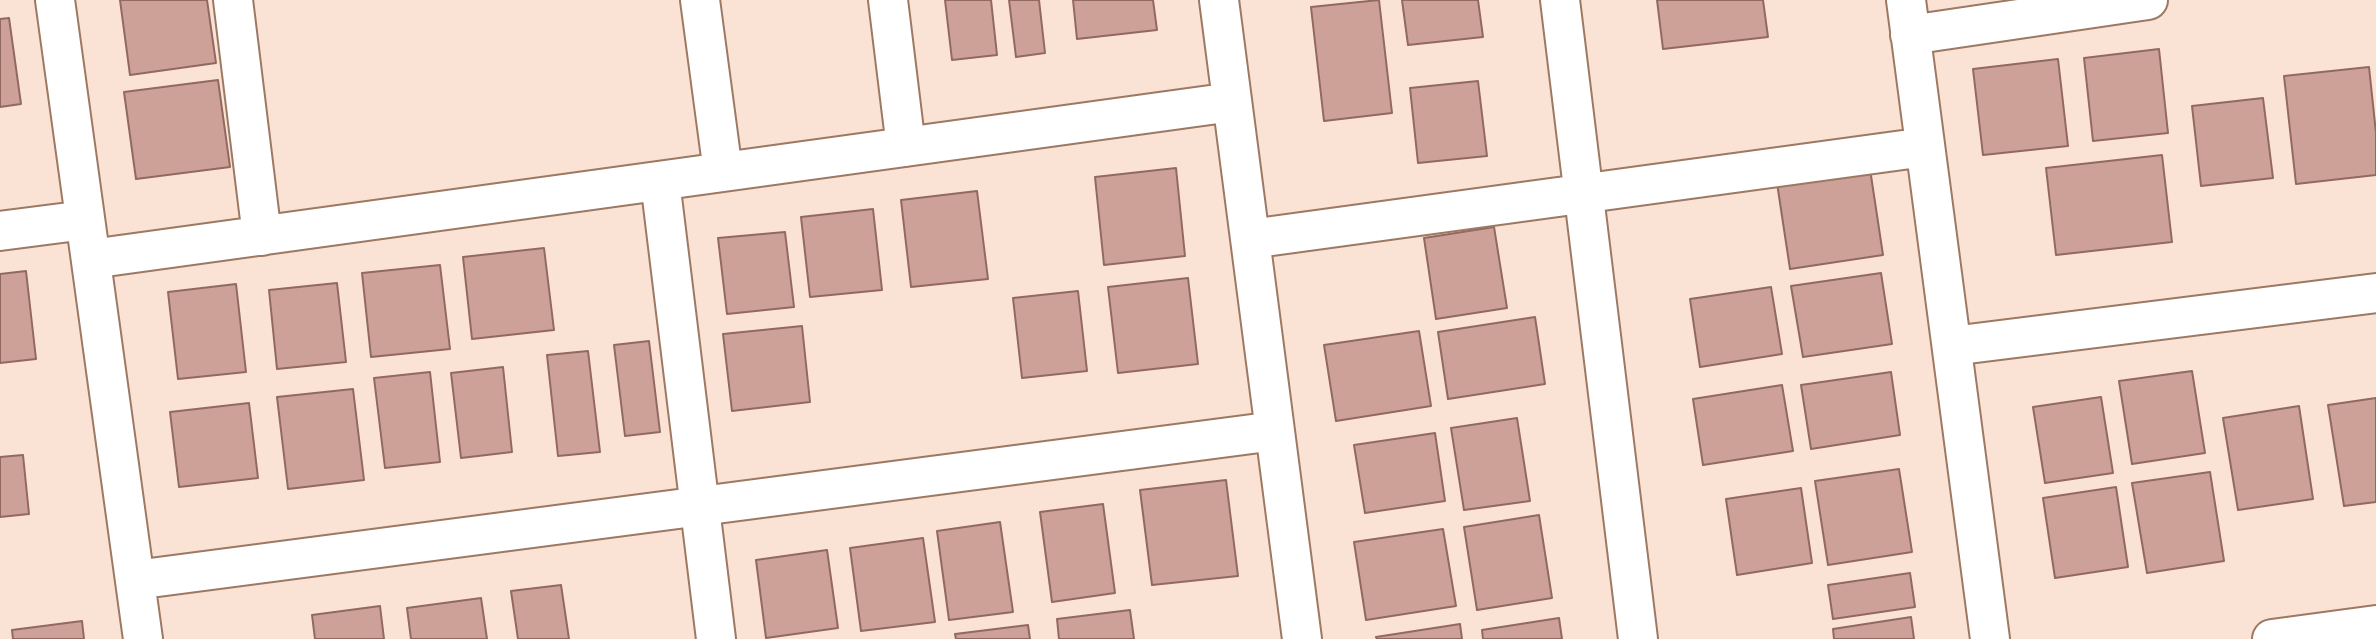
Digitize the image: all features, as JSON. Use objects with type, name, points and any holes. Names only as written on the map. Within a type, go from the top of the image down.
[{"type":"street","points":[[55,0],[143,639]]},
{"type":"street","points":[[233,0],[262,236]]},
{"type":"street","points":[[700,0],[723,172]]},
{"type":"street","points":[[888,0],[906,147]]},
{"type":"street","points":[[1219,0],[1302,639]]},
{"type":"street","points":[[1560,0],[1638,639]]},
{"type":"street","points":[[1990,639],[1908,18],[2148,0]]},
{"type":"street","points":[[90,259],[1232,102]]},
{"type":"street","points":[[1250,239],[1925,147]]},
{"type":"street","points":[[660,181],[716,639]]},
{"type":"street","points":[[0,231],[85,220]]},
{"type":"street","points":[[1952,346],[2376,293]]},
{"type":"street","points":[[135,580],[1275,431]]},
{"type":"street","points":[[2273,639],[2376,625]]},
{"type":"building","points":[[120,0],[207,0],[216,63],[130,75]]},
{"type":"building","points":[[945,0],[991,0],[997,55],[952,60]]},
{"type":"building","points":[[1009,0],[1039,0],[1045,53],[1016,57]]},
{"type":"building","points":[[1073,0],[1153,0],[1157,30],[1077,39]]},
{"type":"building","points":[[1379,0],[1392,113],[1324,121],[1311,7]]},
{"type":"building","points":[[1402,0],[1478,0],[1483,37],[1408,45]]},
{"type":"building","points":[[1657,0],[1763,0],[1768,37],[1663,49]]},
{"type":"building","points":[[9,18],[21,104],[0,107],[0,19]]},
{"type":"building","points":[[2159,49],[2168,133],[2093,141],[2084,58]]},
{"type":"building","points":[[2058,59],[2068,146],[1983,155],[1973,69]]},
{"type":"building","points":[[2369,67],[2376,133],[2376,175],[2296,184],[2284,76]]},
{"type":"building","points":[[218,80],[230,167],[136,179],[124,92]]},
{"type":"building","points":[[1478,81],[1487,156],[1418,163],[1410,88]]},
{"type":"building","points":[[2263,98],[2273,178],[2201,186],[2192,106]]},
{"type":"building","points":[[2162,155],[2172,242],[2056,255],[2046,168]]},
{"type":"building","points":[[1176,168],[1185,256],[1104,265],[1095,177]]},
{"type":"building","points":[[1870,169],[1883,255],[1790,269],[1777,183]]},
{"type":"building","points":[[977,191],[988,279],[911,287],[901,200]]},
{"type":"building","points":[[873,209],[882,290],[810,297],[801,217]]},
{"type":"building","points":[[1494,227],[1507,308],[1436,319],[1424,238]]},
{"type":"building","points":[[785,232],[794,307],[727,314],[718,238]]},
{"type":"building","points":[[544,248],[554,330],[472,339],[463,257]]},
{"type":"building","points":[[440,265],[450,349],[371,357],[362,273]]},
{"type":"building","points":[[26,271],[36,359],[0,363],[0,274]]},
{"type":"building","points":[[1881,273],[1892,344],[1803,357],[1791,286]]},
{"type":"building","points":[[1188,278],[1198,364],[1118,373],[1108,287]]},
{"type":"building","points":[[337,283],[346,362],[277,369],[269,290]]},
{"type":"building","points":[[236,284],[246,372],[178,379],[168,292]]},
{"type":"building","points":[[1771,287],[1782,354],[1700,367],[1690,299]]},
{"type":"building","points":[[1078,291],[1087,371],[1022,378],[1013,298]]},
{"type":"building","points":[[1535,317],[1545,384],[1448,399],[1438,332]]},
{"type":"building","points":[[802,326],[810,402],[732,411],[723,334]]},
{"type":"building","points":[[1419,331],[1431,406],[1336,421],[1324,345]]},
{"type":"building","points":[[649,341],[660,432],[625,436],[614,345]]},
{"type":"building","points":[[588,351],[600,452],[558,456],[547,355]]},
{"type":"building","points":[[503,367],[512,452],[461,458],[451,373]]},
{"type":"building","points":[[2192,371],[2205,453],[2132,464],[2119,381]]},
{"type":"building","points":[[430,372],[440,462],[385,468],[374,378]]},
{"type":"building","points":[[1891,372],[1900,435],[1811,449],[1801,385]]},
{"type":"building","points":[[1782,385],[1793,451],[1703,465],[1693,399]]},
{"type":"building","points":[[353,389],[364,480],[288,489],[277,397]]},
{"type":"building","points":[[2101,397],[2113,473],[2045,483],[2033,407]]},
{"type":"building","points":[[2376,398],[2376,502],[2344,506],[2328,405]]},
{"type":"building","points":[[249,403],[258,478],[179,487],[170,412]]},
{"type":"building","points":[[2299,406],[2313,499],[2238,510],[2223,418]]},
{"type":"building","points":[[1517,418],[1530,501],[1464,510],[1451,428]]},
{"type":"building","points":[[1435,433],[1445,501],[1365,513],[1354,445]]},
{"type":"building","points":[[23,455],[29,514],[0,517],[0,457]]},
{"type":"building","points":[[1899,469],[1912,552],[1828,565],[1815,481]]},
{"type":"building","points":[[2210,472],[2224,561],[2147,573],[2132,483]]},
{"type":"building","points":[[1226,480],[1238,576],[1152,585],[1140,490]]},
{"type":"building","points":[[2116,487],[2128,567],[2055,578],[2043,498]]},
{"type":"building","points":[[1801,488],[1812,563],[1737,575],[1726,499]]},
{"type":"building","points":[[1103,504],[1115,593],[1052,602],[1040,512]]},
{"type":"building","points":[[1539,515],[1552,598],[1477,610],[1464,527]]},
{"type":"building","points":[[1000,522],[1013,612],[949,620],[937,531]]},
{"type":"building","points":[[1443,529],[1456,606],[1366,620],[1354,542]]},
{"type":"building","points":[[923,538],[935,622],[861,631],[850,548]]},
{"type":"building","points":[[827,550],[838,628],[766,638],[756,560]]},
{"type":"building","points":[[1910,573],[1915,607],[1833,619],[1828,585]]},
{"type":"building","points":[[561,585],[569,639],[518,639],[511,591]]},
{"type":"building","points":[[481,598],[487,639],[411,639],[407,608]]},
{"type":"building","points":[[380,606],[384,639],[315,639],[312,615]]},
{"type":"building","points":[[1130,610],[1134,639],[1059,639],[1057,619]]},
{"type":"building","points":[[1911,617],[1914,639],[1834,639],[1833,629]]},
{"type":"building","points":[[1559,618],[1562,639],[1483,639],[1482,630]]},
{"type":"building","points":[[82,621],[84,639],[13,639],[12,630]]},
{"type":"building","points":[[1460,624],[1462,639],[1376,637]]},
{"type":"building","points":[[1028,625],[1030,639],[956,639],[955,634]]}]
